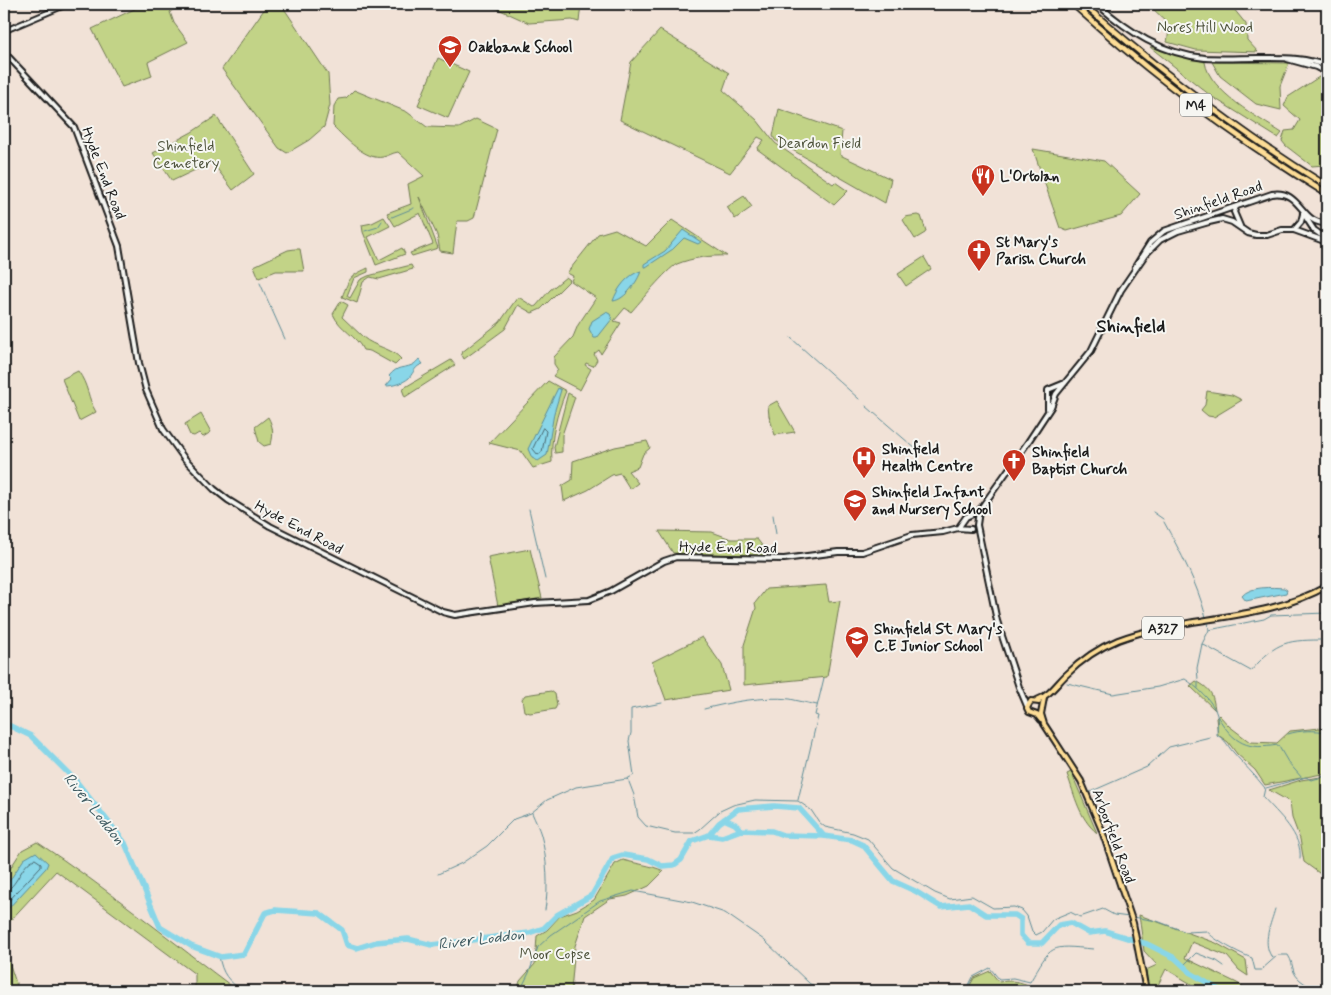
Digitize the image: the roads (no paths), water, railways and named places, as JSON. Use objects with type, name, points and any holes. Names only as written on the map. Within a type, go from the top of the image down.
[{"type":"highway","name":"M4","points":[[1073,4],[1161,79],[1212,117],[1327,194]]},
{"type":"highway","name":"M4","points":[[1083,4],[1128,43],[1217,112],[1327,186]]},
{"type":"main road","points":[[1097,4],[1127,29],[1143,39],[1178,53],[1213,58],[1302,58],[1327,66]]},
{"type":"main road","name":"Hyde End Road","points":[[4,52],[74,127],[119,246],[141,373],[148,396],[162,428],[189,464],[214,489],[240,508],[279,532],[443,612],[456,615],[535,603],[589,600],[611,591],[664,561],[676,557],[776,560],[826,553],[862,552],[912,535],[943,532],[958,528],[969,529]]},
{"type":"main road","points":[[1283,58],[1316,67],[1327,73]]},
{"type":"main road","name":"Shinfield Road","points":[[1131,276],[1143,252],[1166,229],[1276,193],[1291,198],[1301,206]]},
{"type":"main road","points":[[1301,206],[1303,214],[1314,230],[1327,239]]},
{"type":"main road","points":[[1301,206],[1312,220],[1327,223]]},
{"type":"main road","points":[[1236,207],[1234,212],[1241,228],[1248,233],[1260,236],[1282,230],[1294,230],[1327,239]]},
{"type":"main road","points":[[1294,230],[1301,222],[1303,214]]},
{"type":"main road","name":"Shinfield Road","points":[[1131,276],[1150,249],[1171,234],[1219,220],[1232,222],[1241,228]]},
{"type":"main road","points":[[1028,706],[1017,681],[997,621],[977,523],[980,511],[1022,452],[1056,395],[1091,352],[1118,296],[1131,276]]},
{"type":"main road","points":[[1048,411],[1048,390],[1066,383]]},
{"type":"main road","points":[[1053,388],[1056,395]]},
{"type":"main road","points":[[1048,395],[1051,397],[1056,395]]},
{"type":"main road","points":[[958,528],[966,517],[980,511]]},
{"type":"main road","points":[[972,516],[977,523]]},
{"type":"main road","points":[[964,522],[980,539]]},
{"type":"main road","points":[[969,529],[977,523]]},
{"type":"main road","name":"A327","points":[[1028,706],[1035,700],[1045,696],[1082,661],[1115,641],[1146,631],[1299,600],[1327,586]]},
{"type":"main road","points":[[1024,696],[1035,700],[1041,708],[1034,714]]},
{"type":"main road","name":"A327","points":[[1041,708],[1045,696]]},
{"type":"main road","name":"Arborfield Road","points":[[1028,706],[1029,712],[1034,714],[1044,724],[1074,768],[1088,797],[1108,847],[1133,923],[1146,991]]},
{"type":"main road","name":"Arborfield Road","points":[[1041,708],[1044,724]]},
{"type":"street","points":[[4,31],[68,4]]},
{"type":"water","points":[[683,230],[701,242],[698,244],[684,238],[673,249],[644,267],[644,264],[665,251]]},
{"type":"water","points":[[641,271],[634,285],[626,294],[613,301],[624,283],[632,275]]},
{"type":"water","points":[[606,312],[610,314],[612,319],[597,338],[594,338],[589,329],[592,321]]},
{"type":"water","points":[[419,359],[423,364],[416,368],[409,378],[398,384],[386,386],[392,379],[389,376],[392,373],[398,369],[413,365]]},
{"type":"water","points":[[558,388],[561,390],[554,413],[547,455],[538,461],[532,458],[528,449]]},
{"type":"water","points":[[1268,587],[1284,588],[1287,590],[1286,593],[1246,601],[1242,596],[1250,590]]},
{"type":"water","points":[[36,852],[48,863],[46,868],[5,912],[4,889],[24,859]]},
{"type":"waterway","points":[[392,217],[414,208]]},
{"type":"waterway","points":[[365,231],[378,227],[382,221]]},
{"type":"waterway","points":[[260,283],[285,339]]},
{"type":"waterway","points":[[791,338],[859,399]]},
{"type":"waterway","points":[[866,406],[917,450]]},
{"type":"waterway","points":[[529,509],[545,579]]},
{"type":"waterway","points":[[1153,512],[1163,519]]},
{"type":"waterway","points":[[773,515],[776,534]]},
{"type":"waterway","points":[[1164,522],[1193,580],[1206,617]]},
{"type":"waterway","points":[[1209,630],[1264,619],[1271,615],[1327,613]]},
{"type":"waterway","points":[[1202,644],[1209,630],[1208,622]]},
{"type":"waterway","points":[[1198,679],[1197,668],[1202,644],[1251,671],[1268,653],[1284,644],[1302,640],[1327,640]]},
{"type":"waterway","points":[[798,800],[818,716],[815,715],[824,678]]},
{"type":"waterway","points":[[1067,683],[1113,694],[1158,687],[1185,679],[1189,682],[1204,695],[1215,710],[1217,735],[1225,741],[1265,788],[1263,797],[1294,833],[1300,850],[1300,859]]},
{"type":"waterway","points":[[1198,682],[1198,688]]},
{"type":"waterway","points":[[704,709],[736,702],[769,698],[790,699],[817,705]]},
{"type":"waterway","points":[[627,779],[634,775],[629,741],[631,709],[662,703]]},
{"type":"waterway","points":[[1218,717],[1230,733],[1243,743],[1258,747],[1278,745],[1288,762],[1302,778]]},
{"type":"waterway","name":"River Loddon","points":[[4,723],[31,736],[76,781],[125,843],[160,927],[191,946],[221,957],[244,954],[265,913],[275,910],[319,913],[342,930],[347,945],[357,948],[376,942],[408,939],[432,945],[529,933],[544,928],[557,915],[592,895],[613,858],[623,855],[648,859],[662,866],[674,865],[681,860],[692,841],[709,835],[719,823],[738,809],[774,806],[799,808],[824,836]]},
{"type":"waterway","points":[[1288,734],[1308,731],[1327,732]]},
{"type":"waterway","points":[[1090,792],[1147,767],[1169,747],[1210,737]]},
{"type":"waterway","points":[[1266,788],[1306,777],[1311,780],[1327,776]]},
{"type":"waterway","points":[[438,874],[462,863],[487,846],[514,819],[531,813],[547,800],[576,787],[628,780]]},
{"type":"waterway","points":[[629,782],[634,795],[638,817],[646,826],[675,833],[694,833],[720,811],[733,805],[755,800],[798,801],[811,810],[825,827],[853,833],[868,839],[893,868],[935,893],[950,899],[972,896],[993,908],[1014,907],[1022,910],[1027,916],[1032,931],[1036,935],[1042,932],[1053,919],[1070,912],[1080,917],[1103,909],[1114,915],[1129,917]]},
{"type":"waterway","points":[[532,813],[540,832],[545,853],[547,872],[545,910]]},
{"type":"waterway","name":"River Loddon","points":[[724,819],[735,824],[741,830]]},
{"type":"waterway","name":"River Loddon","points":[[709,835],[722,837],[741,830],[772,831],[783,835],[824,836],[852,840],[863,845],[893,881],[915,891],[941,907],[969,904],[986,915],[1015,915],[1021,919],[1021,935],[1028,943],[1042,943],[1059,925],[1071,923],[1089,933],[1105,931],[1147,944],[1175,958],[1191,973],[1221,991]]},
{"type":"waterway","points":[[520,991],[529,973],[538,947],[551,935],[600,901],[633,891],[692,902],[725,913],[764,940],[810,984],[831,991]]},
{"type":"waterway","points":[[1274,957],[1271,956],[1268,950],[1267,938],[1275,909]]},
{"type":"waterway","points":[[1133,917],[1157,921],[1186,932],[1207,931],[1221,942],[1252,958],[1255,970],[1261,970],[1278,955],[1288,955],[1298,978],[1317,991]]},
{"type":"waterway","points":[[966,991],[973,977],[990,968],[999,979],[1013,978],[1030,982],[1043,960],[1053,950],[1068,947],[1093,949]]},
{"type":"waterway","points":[[1183,966],[1196,953],[1217,961],[1224,966]]},
{"type":"waterway","points":[[219,956],[222,968],[227,976],[233,984],[243,991]]},
{"type":"place","name":"Oakbank School","points":[[450,68]]},
{"type":"place","name":"L'Ortolan","points":[[983,197]]},
{"type":"place","name":"St Mary's Parish Church","points":[[979,272]]},
{"type":"place","name":"Shinfield Health Centre","points":[[864,479]]},
{"type":"place","name":"Shinfield Baptist Church","points":[[1014,482]]},
{"type":"place","name":"Shinfield Infant and Nursery School","points":[[855,522]]},
{"type":"place","name":"Shinfield St Mary's C.E Junior School","points":[[857,659]]},
{"type":"district","name":"Shinfield","points":[[1131,326]]},
{"type":"park label","name":"Nores Hill Wood","points":[[1205,27]]},
{"type":"park label","name":"Deardon Field","points":[[819,143]]},
{"type":"park label","name":"Shinfield Cemetery","points":[[186,154]]},
{"type":"park label","name":"Moor Copse","points":[[555,954]]}]
